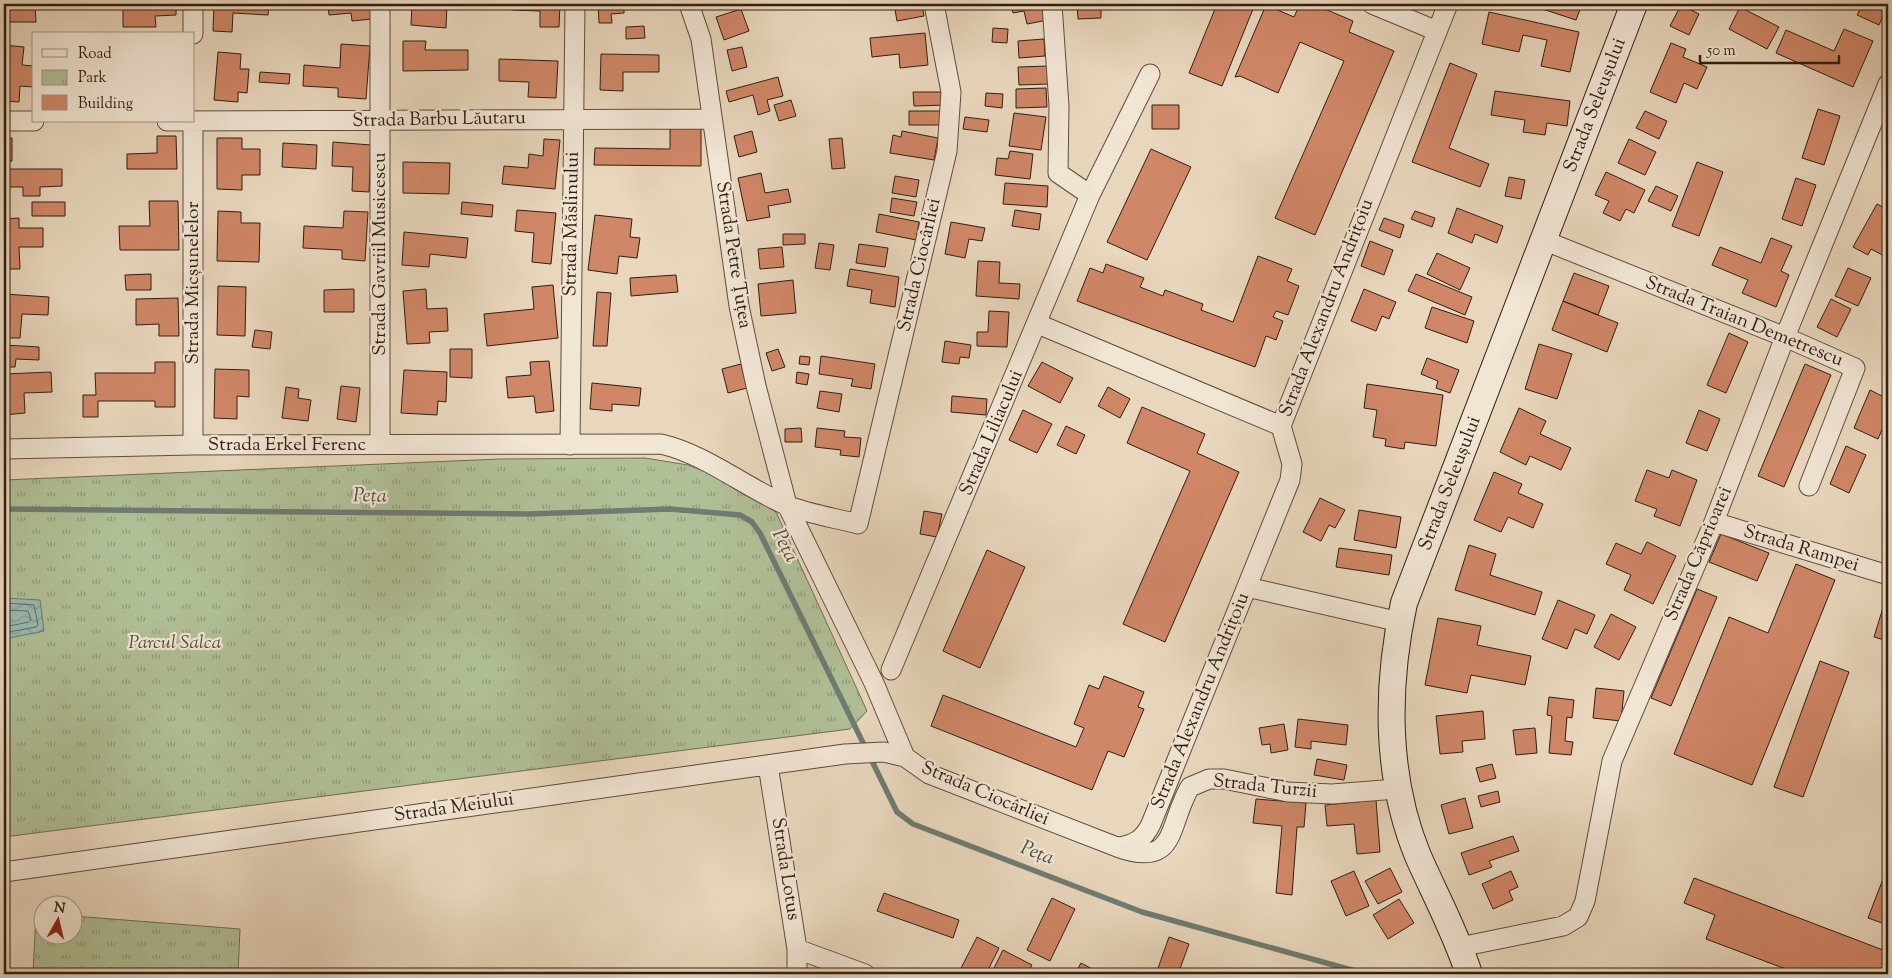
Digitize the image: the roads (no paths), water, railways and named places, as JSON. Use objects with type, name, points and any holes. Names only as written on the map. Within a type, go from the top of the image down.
[{"type":"main road","name":"Strada Seleușului","points":[[1469,974],[1460,947],[1418,854],[1397,789],[1392,738],[1392,699],[1394,659],[1400,622],[1404,602],[1634,4]]},
{"type":"street","points":[[193,4],[193,32]]},
{"type":"street","name":"Strada Gavriil Musicescu","points":[[380,4],[380,444]]},
{"type":"street","name":"Strada Măslinului","points":[[570,445],[575,4]]},
{"type":"street","name":"Strada Petre Țuțea","points":[[689,4],[701,39],[739,306],[756,386],[787,505],[820,572]]},
{"type":"street","name":"Strada Ciocârliei","points":[[858,524],[947,151],[950,92],[934,4]]},
{"type":"street","points":[[1052,4],[1059,106],[1058,173],[1090,195]]},
{"type":"street","points":[[1372,4],[1437,30]]},
{"type":"street","name":"Strada Alexandru Andrițoiu","points":[[1117,847],[1137,842],[1147,832],[1290,480],[1292,464],[1281,426],[1448,4]]},
{"type":"street","name":"Strada Liliacului","points":[[891,670],[1038,324],[1090,195],[1150,74]]},
{"type":"street","name":"Strada Căprioarei","points":[[1460,947],[1563,926],[1578,917],[1585,901],[1612,761],[1714,522],[1785,337],[1888,84]]},
{"type":"street","name":"Strada Barbu Lăutaru","points":[[195,121],[712,119]]},
{"type":"street","points":[[4,121],[32,121]]},
{"type":"street","name":"Strada Micșunelelor","points":[[192,122],[193,445]]},
{"type":"street","name":"Strada Traian Demetrescu","points":[[1543,240],[1785,337],[1855,368],[1809,486]]},
{"type":"street","points":[[1038,324],[1281,426]]},
{"type":"street","name":"Strada Erkel Ferenc","points":[[4,449],[193,445],[661,444],[678,448],[787,505],[858,524]]},
{"type":"street","name":"Strada Rampei","points":[[1714,522],[1888,575]]},
{"type":"street","name":"Strada Ciocârliei","points":[[820,572],[874,684],[905,757],[929,774],[1117,847]]},
{"type":"street","points":[[1247,587],[1400,622]]},
{"type":"street","name":"Strada Meiului","points":[[4,872],[845,754],[884,752],[905,757]]},
{"type":"street","name":"Strada Lotus","points":[[768,764],[798,949],[797,974]]},
{"type":"street","name":"Strada Turzii","points":[[1117,847],[1143,855],[1158,850],[1171,836],[1190,787],[1209,779],[1224,779],[1296,792],[1332,794],[1397,789]]},
{"type":"street","points":[[798,949],[865,974]]},
{"type":"water","points":[[4,598],[40,600],[44,631],[4,639]]},
{"type":"waterway","name":"Peța","points":[[4,509],[529,514],[670,509],[740,515],[752,522],[760,533],[897,812],[913,824],[1142,912],[1366,974]]},
{"type":"park label","name":"Parcul Salca","points":[[175,643]]}]
